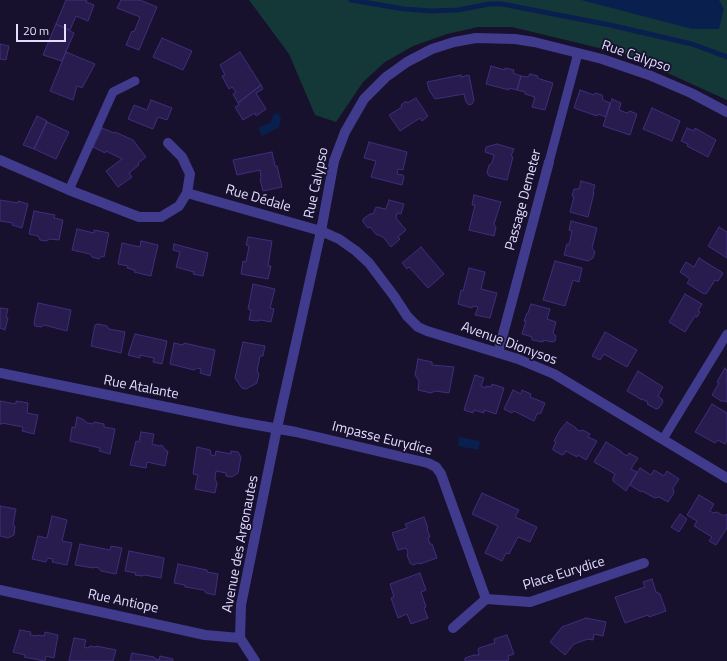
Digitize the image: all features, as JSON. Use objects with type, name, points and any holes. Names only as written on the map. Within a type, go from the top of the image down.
[{"type":"street","name":"Rue Calypso","points":[[277,428],[321,231],[334,161],[345,132],[364,99],[386,78],[407,62],[432,49],[454,42],[476,38],[515,38],[602,59],[649,75],[691,93],[727,112]]},
{"type":"street","points":[[0,160],[139,217],[161,217],[179,206],[188,194],[190,174],[182,157],[168,143]]},
{"type":"street","name":"Passage Demeter","points":[[498,353],[549,162]]},
{"type":"street","name":"Rue Dédale","points":[[188,194],[321,231]]},
{"type":"street","name":"Avenue Dionysos","points":[[321,231],[339,239],[365,259],[394,296],[407,316],[418,327],[531,364],[554,374],[727,478]]},
{"type":"street","name":"Rue Atalante","points":[[0,373],[240,422],[277,428]]},
{"type":"street","name":"Impasse Eurydice","points":[[277,428],[428,463],[436,467],[441,474],[486,599]]},
{"type":"street","name":"Avenue des Argonautes","points":[[240,638],[241,605],[277,428]]},
{"type":"street","name":"Place Eurydice","points":[[486,599],[530,602],[644,562]]},
{"type":"street","name":"Rue Antiope","points":[[0,590],[205,635],[240,638]]},
{"type":"street","points":[[453,628],[486,599]]},
{"type":"street","points":[[240,638],[255,661]]},
{"type":"lane","name":"Passage Demeter","points":[[549,162],[578,53]]},
{"type":"lane","points":[[70,190],[113,92],[135,80]]},
{"type":"lane","points":[[663,439],[727,334]]},
{"type":"green space","points":[[249,0],[727,0],[727,100],[628,55],[512,27],[478,27],[447,34],[413,46],[385,62],[363,82],[336,122],[315,115],[289,54]]},
{"type":"water","points":[[581,0],[719,0],[724,9],[719,29],[692,29]]},
{"type":"water","points":[[278,113],[281,118],[279,127],[262,136],[258,128],[271,122],[273,115]]},
{"type":"water","points":[[459,437],[480,441],[478,450],[458,446]]},
{"type":"building","points":[[66,0],[87,0],[86,2],[94,5],[88,21],[76,16],[70,30],[56,24]]},
{"type":"building","points":[[121,0],[140,0],[157,7],[139,50],[126,45],[132,31],[134,32],[140,17],[117,8]]},
{"type":"building","points":[[56,24],[74,33],[62,61],[43,55]]},
{"type":"building","points":[[162,38],[192,51],[183,70],[153,57]]},
{"type":"building","points":[[0,44],[9,46],[6,60],[0,59]]},
{"type":"building","points":[[66,52],[95,64],[82,88],[77,86],[73,100],[50,91]]},
{"type":"building","points":[[240,52],[261,85],[238,103],[233,94],[236,92],[232,87],[229,89],[222,76],[225,75],[220,65]]},
{"type":"building","points":[[491,66],[505,70],[505,68],[514,70],[513,73],[521,76],[517,90],[509,88],[509,90],[486,84]]},
{"type":"building","points":[[530,74],[553,83],[545,110],[532,107],[535,97],[517,90],[521,76],[528,77]]},
{"type":"building","points":[[461,75],[461,77],[469,75],[474,100],[472,104],[469,105],[466,102],[464,94],[435,99],[429,90],[427,82]]},
{"type":"building","points":[[261,85],[263,89],[256,93],[266,109],[256,116],[255,113],[243,120],[235,107]]},
{"type":"building","points":[[580,90],[594,95],[595,93],[602,95],[603,100],[610,103],[606,117],[598,114],[597,116],[574,108]]},
{"type":"building","points":[[416,98],[428,116],[422,121],[420,118],[400,131],[389,115],[402,107],[401,105],[406,101],[407,103]]},
{"type":"building","points":[[612,99],[621,103],[619,110],[627,113],[630,111],[637,114],[630,135],[603,126]]},
{"type":"building","points":[[151,100],[172,108],[167,120],[158,117],[153,129],[128,119],[134,105],[147,110]]},
{"type":"building","points":[[652,108],[680,121],[672,141],[643,129]]},
{"type":"building","points":[[37,116],[47,121],[34,149],[23,145]]},
{"type":"building","points":[[47,122],[69,132],[56,159],[34,149]]},
{"type":"building","points":[[102,128],[133,140],[146,157],[129,173],[132,177],[118,187],[106,171],[122,159],[106,151],[105,153],[93,147]]},
{"type":"building","points":[[687,128],[694,131],[695,128],[716,140],[708,157],[687,146],[688,144],[681,141]]},
{"type":"building","points":[[369,142],[407,152],[403,170],[398,169],[397,174],[403,175],[404,177],[402,185],[371,177],[376,161],[364,158]]},
{"type":"building","points":[[497,144],[514,149],[511,156],[513,157],[507,180],[489,176],[487,173],[494,155],[485,152],[486,147]]},
{"type":"building","points":[[272,152],[282,187],[263,191],[260,179],[260,170],[237,175],[233,160]]},
{"type":"building","points":[[581,181],[595,185],[588,217],[570,212],[574,197],[572,196],[574,189],[579,189]]},
{"type":"building","points":[[474,195],[501,202],[494,224],[496,228],[494,236],[469,230],[475,205],[472,205]]},
{"type":"building","points":[[0,200],[18,203],[18,201],[28,204],[22,228],[12,225],[13,223],[0,221]]},
{"type":"building","points":[[389,200],[404,204],[401,214],[397,213],[396,218],[406,230],[398,237],[400,239],[391,247],[383,237],[376,234],[370,227],[368,228],[363,222],[363,219],[370,214],[373,214],[376,207],[386,209]]},
{"type":"building","points":[[34,211],[55,215],[54,218],[63,220],[59,240],[40,240],[38,236],[29,234]]},
{"type":"building","points":[[571,221],[597,228],[592,248],[595,252],[593,258],[588,261],[564,255],[567,244],[569,245],[572,231],[569,230]]},
{"type":"building","points":[[719,227],[727,232],[727,258],[708,246]]},
{"type":"building","points":[[77,229],[94,233],[94,230],[109,233],[104,257],[102,256],[99,259],[92,257],[90,254],[72,250]]},
{"type":"building","points":[[248,237],[272,241],[268,266],[271,266],[268,279],[241,274],[243,261],[246,262],[249,246],[246,245]]},
{"type":"building","points":[[141,241],[158,245],[151,276],[134,272],[135,270],[127,268],[128,266],[118,264],[122,243],[140,247]]},
{"type":"building","points":[[174,244],[208,253],[203,276],[193,274],[194,272],[176,267],[180,252],[173,250]]},
{"type":"building","points":[[421,247],[444,274],[428,288],[409,267],[407,269],[402,263]]},
{"type":"building","points":[[699,258],[723,273],[718,281],[715,280],[707,293],[704,294],[687,283],[690,279],[680,272],[686,262],[694,267]]},
{"type":"building","points":[[555,261],[582,268],[579,282],[573,280],[565,306],[543,300]]},
{"type":"building","points":[[469,268],[485,272],[481,289],[497,293],[490,318],[475,315],[478,307],[473,306],[472,308],[458,304],[461,290],[463,291]]},
{"type":"building","points":[[253,284],[275,289],[270,308],[274,309],[271,322],[249,320],[251,310],[248,309]]},
{"type":"building","points":[[685,294],[702,304],[698,311],[700,312],[697,317],[695,316],[685,332],[669,322]]},
{"type":"building","points":[[38,303],[71,310],[67,331],[44,325],[41,327],[35,326],[34,323]]},
{"type":"building","points":[[531,304],[550,309],[547,319],[556,322],[553,333],[556,336],[555,341],[552,342],[543,340],[543,342],[532,340],[532,337],[522,334],[526,321],[524,321]]},
{"type":"building","points":[[0,308],[8,309],[6,317],[8,318],[5,330],[0,328]]},
{"type":"building","points":[[98,324],[107,326],[109,329],[125,332],[121,353],[91,346],[95,325]]},
{"type":"building","points":[[605,332],[637,350],[627,367],[604,354],[600,360],[592,356]]},
{"type":"building","points":[[135,334],[167,341],[162,364],[153,362],[154,358],[140,355],[140,358],[128,355]]},
{"type":"building","points":[[243,342],[265,346],[263,356],[260,356],[257,371],[259,374],[257,383],[246,389],[242,388],[235,378]]},
{"type":"building","points":[[174,343],[183,345],[184,343],[215,350],[210,376],[200,373],[201,369],[197,368],[194,370],[170,364]]},
{"type":"building","points":[[418,359],[432,362],[432,365],[454,367],[449,393],[435,391],[431,393],[418,390],[419,381],[415,375]]},
{"type":"building","points":[[725,368],[727,370],[727,402],[721,401],[712,395]]},
{"type":"building","points":[[638,371],[663,387],[658,396],[663,402],[659,408],[656,409],[647,404],[648,402],[627,391]]},
{"type":"building","points":[[475,375],[484,378],[481,386],[486,388],[486,386],[491,387],[492,384],[504,388],[496,414],[484,410],[484,413],[474,410],[473,413],[464,410]]},
{"type":"building","points":[[513,390],[521,394],[522,390],[531,394],[530,397],[545,403],[541,413],[537,414],[534,421],[514,411],[512,413],[504,409]]},
{"type":"building","points":[[0,401],[16,404],[16,401],[28,403],[27,413],[38,415],[34,434],[22,431],[23,427],[2,423],[0,424]]},
{"type":"building","points":[[712,404],[727,413],[727,440],[725,444],[718,440],[715,443],[695,432]]},
{"type":"building","points":[[77,417],[87,423],[93,424],[94,422],[104,424],[104,427],[115,429],[110,454],[99,451],[100,448],[70,441],[72,427],[75,428]]},
{"type":"building","points":[[567,422],[576,429],[580,431],[583,430],[590,434],[588,437],[597,441],[586,460],[578,455],[577,457],[566,451],[562,455],[553,450],[556,442],[554,441],[560,430]]},
{"type":"building","points":[[141,432],[154,434],[152,444],[159,446],[162,445],[166,451],[168,451],[165,466],[147,462],[146,468],[130,465],[136,441],[139,442]]},
{"type":"building","points":[[606,442],[627,456],[629,453],[638,458],[631,469],[637,472],[626,491],[613,481],[615,474],[594,462]]},
{"type":"building","points":[[197,447],[210,450],[211,455],[215,456],[216,451],[231,454],[231,451],[238,452],[241,457],[238,473],[232,477],[226,476],[226,473],[216,471],[215,479],[217,483],[215,493],[195,489],[198,475],[193,474]]},
{"type":"building","points":[[640,468],[651,475],[654,470],[664,476],[667,471],[679,479],[673,488],[674,493],[668,502],[659,497],[655,498],[642,491],[641,492],[630,485]]},
{"type":"building","points":[[482,493],[519,510],[515,517],[537,527],[530,542],[518,537],[509,554],[506,553],[502,561],[485,553],[498,526],[472,514]]},
{"type":"building","points":[[699,495],[714,504],[710,511],[713,513],[717,512],[724,516],[726,514],[727,515],[727,528],[716,545],[709,541],[712,537],[694,526],[697,521],[687,515]]},
{"type":"building","points":[[0,506],[16,509],[13,525],[15,526],[14,535],[8,538],[0,536]]},
{"type":"building","points":[[680,514],[687,519],[679,532],[671,527]]},
{"type":"building","points":[[52,516],[67,520],[62,541],[72,543],[67,565],[52,562],[53,559],[47,558],[46,562],[32,559],[38,536],[47,538]]},
{"type":"building","points":[[424,517],[430,537],[428,538],[437,558],[413,565],[410,563],[406,548],[398,550],[392,533],[407,528],[405,524]]},
{"type":"building","points":[[80,544],[110,550],[111,546],[122,548],[116,574],[101,571],[99,568],[75,565]]},
{"type":"building","points":[[129,551],[164,558],[161,578],[135,575],[136,573],[125,571]]},
{"type":"building","points":[[178,564],[207,570],[207,572],[218,574],[215,595],[206,593],[204,590],[185,587],[185,585],[174,583]]},
{"type":"building","points":[[420,573],[426,590],[421,592],[426,607],[424,608],[428,618],[411,624],[407,614],[398,618],[391,598],[394,597],[390,584]]},
{"type":"building","points":[[652,579],[656,592],[660,594],[666,611],[649,617],[648,615],[625,623],[615,597],[645,587],[643,582]]},
{"type":"building","points":[[586,618],[606,622],[603,636],[594,634],[593,640],[588,639],[574,644],[565,655],[550,642],[562,627]]},
{"type":"building","points":[[20,630],[31,632],[30,635],[37,636],[44,636],[45,632],[58,635],[54,658],[46,656],[45,661],[24,657],[25,655],[13,652]]},
{"type":"building","points":[[507,635],[514,654],[508,656],[509,660],[465,661],[465,658],[479,655],[479,648],[495,643],[494,639]]},
{"type":"building","points":[[74,638],[86,640],[84,647],[88,648],[90,646],[96,646],[116,650],[113,661],[69,661]]},
{"type":"building","points":[[132,653],[154,657],[159,660],[160,656],[173,659],[173,661],[130,661]]},
{"type":"waterway","points":[[351,0],[404,9],[431,11],[458,10],[489,4],[502,4],[610,25],[692,44],[727,57]]}]
